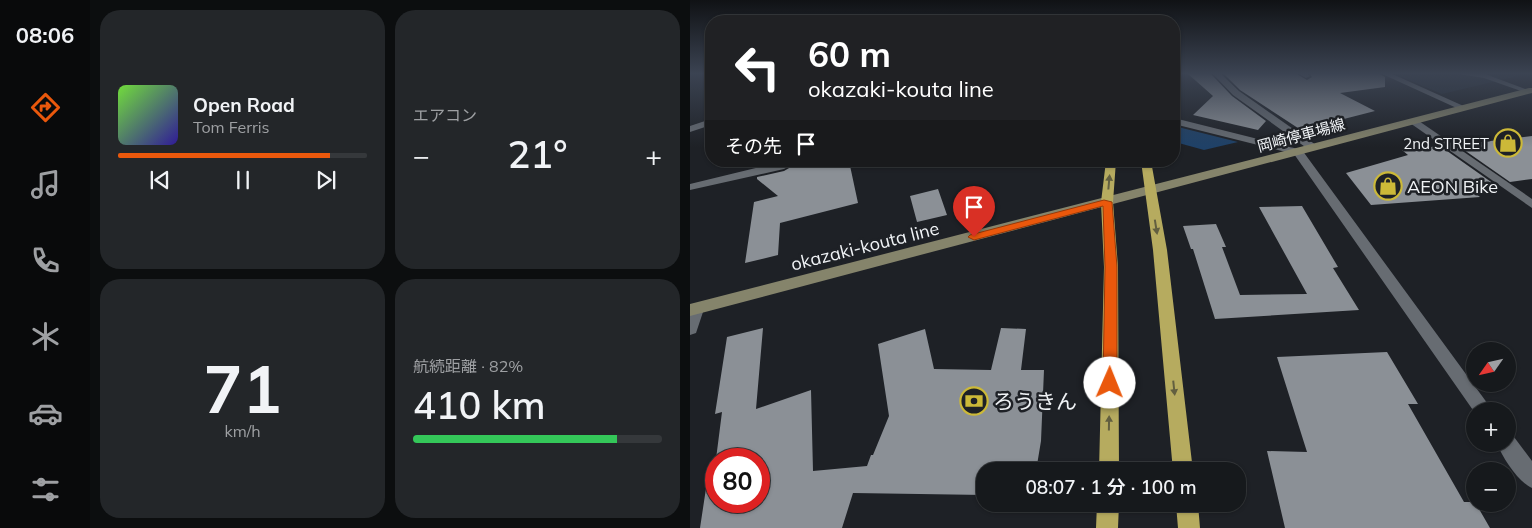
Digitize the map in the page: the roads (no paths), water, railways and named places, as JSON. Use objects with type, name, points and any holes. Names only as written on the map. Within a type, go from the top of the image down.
[{"type":"highway","points":[[1108,462],[1111,267],[1107,202],[1110,167]]},
{"type":"highway","points":[[1147,167],[1161,260],[1182,462]]},
{"type":"highway","points":[[1107,528],[1108,512]]},
{"type":"highway","points":[[1187,512],[1189,528]]},
{"type":"main road","name":"岡崎停車場線","points":[[1107,202],[1501,98]]},
{"type":"main road","name":"okazaki-kouta line","points":[[693,309],[1107,202]]},
{"type":"street","points":[[1242,98],[1305,150],[1478,402]]},
{"type":"street","points":[[1440,98],[1464,108]]},
{"type":"street","points":[[1180,122],[1305,150]]},
{"type":"street","points":[[1413,122],[1532,204]]},
{"type":"street","points":[[690,129],[705,124]]},
{"type":"street","points":[[690,187],[780,167]]},
{"type":"street","points":[[690,329],[693,309]]},
{"type":"street","points":[[1513,452],[1532,478]]},
{"type":"place","name":"2nd STREET","points":[[1508,143]]},
{"type":"place","name":"AEON Bike","points":[[1388,186]]},
{"type":"place","name":"ろうきん","points":[[974,401]]}]
